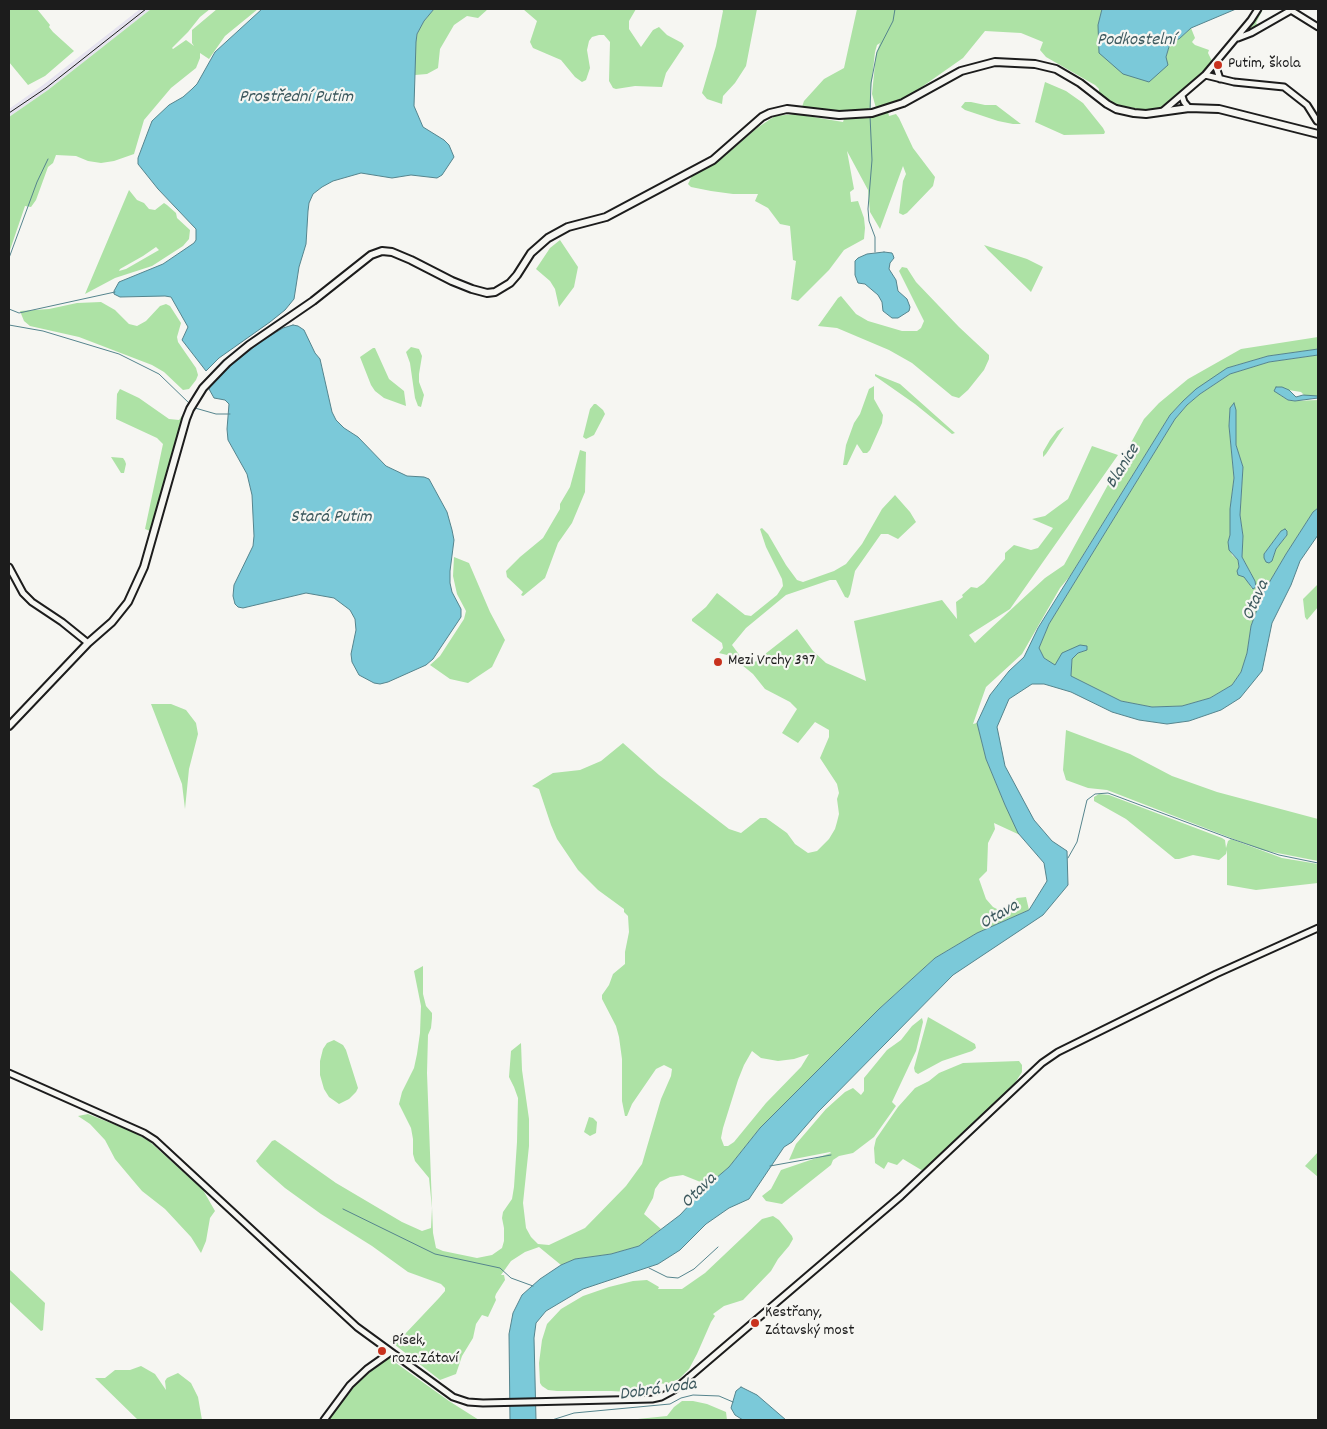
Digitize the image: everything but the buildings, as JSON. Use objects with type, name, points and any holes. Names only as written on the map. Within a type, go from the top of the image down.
[{"type":"main road","points":[[9,726],[122,610],[140,578],[186,419],[203,388],[226,363],[313,301],[371,255],[392,252],[472,290],[487,293],[495,292],[510,283],[531,254],[548,238],[568,227],[606,217],[713,160],[762,117],[770,113],[786,109],[839,115],[872,113],[903,103],[950,76],[983,64],[1013,62],[1056,69],[1080,83],[1107,104],[1116,109],[1134,114],[1189,108],[1219,109],[1316,134]]},
{"type":"street","points":[[1162,111],[1205,75],[1238,38],[1258,9]]},
{"type":"street","points":[[1238,38],[1251,33],[1291,9],[1318,27]]},
{"type":"street","points":[[1215,64],[1220,79]]},
{"type":"street","points":[[1205,75],[1234,82],[1284,87],[1307,105],[1318,121],[1316,134]]},
{"type":"street","points":[[1182,96],[1189,108]]},
{"type":"street","points":[[9,567],[23,593],[32,602],[62,622],[88,643]]},
{"type":"street","points":[[9,1073],[144,1133],[155,1140],[358,1327],[390,1352],[458,1399],[474,1402],[499,1402],[652,1399],[661,1397],[674,1390],[901,1196],[1042,1063],[1058,1052],[1207,978],[1318,928]]},
{"type":"street","points":[[324,1420],[350,1385],[367,1369],[390,1352]]},
{"type":"shaded area","points":[[140,9],[151,9],[48,90],[9,117],[9,109],[43,85]]},
{"type":"green space","points":[[9,9],[37,9],[50,25],[49,27],[53,32],[74,51],[45,76],[28,85],[9,62]]},
{"type":"green space","points":[[151,9],[210,9],[200,17],[173,49],[186,40],[194,46],[192,43],[192,30],[217,9],[258,9],[225,36],[209,59],[200,53],[196,68],[171,88],[144,120],[134,154],[101,163],[88,161],[76,156],[56,155],[53,163],[48,167],[36,200],[31,207],[25,206],[9,253],[9,117],[48,90]]},
{"type":"green space","points":[[434,9],[488,9],[478,18],[467,16],[454,25],[440,49],[438,68],[427,74],[415,75],[414,54],[417,34],[424,21]]},
{"type":"green space","points":[[523,9],[636,9],[629,21],[629,29],[641,47],[653,30],[659,27],[667,35],[684,46],[666,73],[662,87],[635,86],[616,89],[613,88],[609,81],[610,42],[604,35],[592,37],[587,50],[590,68],[586,80],[582,82],[575,77],[561,60],[533,48],[530,42],[537,21]]},
{"type":"green space","points":[[722,9],[757,9],[746,66],[735,83],[723,96],[722,104],[707,99],[702,93],[716,46]]},
{"type":"green space","points":[[857,9],[1102,9],[1098,25],[1166,57],[1171,40],[1179,39],[1191,28],[1195,38],[1192,42],[1209,50],[1208,53],[1213,63],[1167,105],[1157,110],[1139,109],[1111,102],[1099,92],[1095,85],[1046,57],[1040,50],[1043,42],[1021,33],[985,31],[963,58],[906,98],[876,108],[872,94],[876,54],[880,43],[877,45],[875,52],[870,97],[871,108],[860,111],[802,107],[804,101],[824,79],[844,68]]},
{"type":"green space","points":[[1259,9],[1263,9],[1256,23],[1258,26],[1285,11],[1245,35],[1243,34],[1253,21]]},
{"type":"green space","points":[[1045,82],[1066,91],[1083,103],[1103,128],[1104,134],[1064,135],[1035,122]]},
{"type":"green space","points":[[965,102],[996,105],[1021,124],[998,121],[965,110],[961,107]]},
{"type":"green space","points":[[888,111],[889,116],[896,114],[899,118],[913,148],[935,177],[933,186],[907,213],[903,215],[899,213],[903,181],[906,174],[903,166],[880,229],[870,212],[868,190],[847,151],[854,189],[850,192],[851,202],[858,201],[864,218],[864,239],[844,250],[829,270],[798,301],[791,299],[796,261],[793,260],[790,226],[780,224],[768,208],[755,201],[758,194],[733,194],[711,191],[691,187],[688,184],[692,176],[720,160],[757,128],[775,116],[795,114],[843,122],[844,119],[868,117]]},
{"type":"green space","points":[[129,190],[137,200],[144,203],[149,209],[155,210],[164,203],[176,213],[177,218],[190,230],[189,239],[183,246],[152,266],[115,278],[85,294]],"holes":[[[156,247],[159,250],[126,269],[119,271]]]},
{"type":"green space","points":[[560,240],[578,267],[574,287],[559,307],[555,289],[550,281],[536,269],[550,248]]},
{"type":"green space","points":[[984,245],[1027,259],[1043,267],[1031,292],[988,250]]},
{"type":"green space","points":[[902,267],[907,268],[916,282],[989,355],[984,370],[959,398],[952,396],[912,363],[889,350],[837,328],[818,326],[841,296],[856,314],[868,321],[902,331],[917,331],[921,328],[924,321],[899,271]]},
{"type":"green space","points":[[101,302],[115,310],[129,324],[137,326],[146,321],[160,306],[166,304],[170,306],[181,323],[177,337],[178,342],[196,368],[198,375],[189,389],[183,390],[164,372],[152,365],[79,337],[30,326],[24,321],[20,311],[49,309],[77,303]]},
{"type":"green space","points":[[1318,337],[1318,349],[1268,356],[1227,368],[1183,401],[1170,415],[1070,576],[1060,588],[1022,654],[986,687],[973,724],[977,723],[986,759],[1020,835],[994,823],[995,829],[988,843],[987,871],[979,879],[986,899],[993,907],[999,910],[1006,909],[1017,898],[1026,897],[1029,910],[977,933],[935,958],[879,1009],[760,1128],[729,1167],[708,1185],[683,1175],[670,1177],[660,1182],[644,1214],[661,1229],[639,1246],[611,1254],[575,1259],[561,1265],[539,1247],[525,1252],[511,1261],[501,1275],[504,1275],[505,1280],[496,1294],[496,1300],[488,1317],[482,1315],[476,1324],[473,1338],[462,1356],[456,1374],[440,1380],[390,1341],[395,1341],[405,1334],[439,1298],[445,1291],[445,1288],[441,1284],[408,1272],[372,1246],[321,1214],[285,1188],[256,1161],[272,1141],[275,1140],[336,1183],[402,1222],[422,1231],[431,1228],[432,1208],[429,1178],[415,1161],[411,1128],[399,1104],[402,1092],[414,1068],[420,1033],[421,1006],[414,971],[423,966],[423,994],[426,1006],[432,1013],[431,1028],[428,1035],[427,1073],[433,1233],[436,1248],[443,1251],[477,1258],[492,1255],[502,1248],[504,1228],[502,1218],[503,1212],[512,1199],[517,1142],[518,1098],[509,1077],[511,1051],[521,1043],[522,1070],[529,1119],[529,1146],[523,1203],[526,1228],[538,1244],[549,1245],[585,1228],[626,1186],[642,1164],[661,1099],[671,1076],[672,1069],[664,1065],[656,1069],[632,1104],[627,1116],[625,1116],[622,1101],[622,1059],[619,1037],[616,1026],[602,999],[602,995],[609,985],[613,974],[625,964],[629,932],[628,916],[624,909],[598,890],[578,870],[557,839],[539,789],[532,786],[553,773],[580,770],[601,761],[623,743],[659,775],[729,829],[741,833],[760,818],[766,818],[787,833],[795,844],[808,853],[817,851],[829,839],[835,829],[839,814],[837,784],[820,758],[829,737],[829,730],[815,722],[798,743],[782,733],[797,709],[790,702],[765,689],[753,674],[731,656],[719,653],[723,648],[722,643],[692,621],[717,593],[745,615],[751,616],[777,595],[783,586],[782,579],[766,547],[760,529],[762,528],[768,534],[797,580],[803,582],[834,571],[846,564],[862,544],[882,509],[895,495],[910,512],[916,522],[898,539],[888,534],[881,534],[855,571],[848,598],[845,597],[836,580],[830,580],[786,595],[746,628],[732,645],[746,664],[751,665],[797,629],[813,651],[826,663],[866,681],[854,621],[942,600],[957,619],[956,602],[971,587],[977,588],[984,583],[1005,559],[1005,553],[1014,545],[1031,550],[1038,548],[1053,528],[1032,519],[1045,516],[1068,499],[1092,446],[1118,455],[1010,609],[969,635],[975,643],[1045,578],[1064,565],[1144,419],[1159,403],[1188,379],[1241,349]],"holes":[[[752,1051],[761,1058],[778,1061],[794,1059],[809,1054],[801,1067],[766,1103],[734,1142],[724,1146],[721,1138],[723,1128],[744,1065]]]},
{"type":"green space","points":[[411,347],[419,349],[422,356],[419,382],[424,395],[421,407],[418,406],[415,398],[410,363],[406,352]]},
{"type":"green space","points":[[375,348],[389,379],[404,391],[406,406],[384,398],[371,385],[360,357]]},
{"type":"green space","points":[[1318,355],[1318,396],[1305,396],[1301,392],[1282,389],[1280,395],[1288,400],[1295,401],[1318,400],[1318,508],[1313,512],[1263,593],[1251,626],[1247,653],[1241,672],[1232,685],[1210,698],[1182,706],[1152,707],[1121,701],[1071,676],[1072,659],[1078,653],[1087,650],[1087,646],[1055,666],[1044,658],[1039,648],[1049,624],[1175,419],[1200,394],[1230,374],[1269,362]],"holes":[[[1230,408],[1236,410],[1236,445],[1243,467],[1240,515],[1243,536],[1242,557],[1252,575],[1252,589],[1239,567],[1238,560],[1232,555],[1228,542],[1234,478],[1229,426]],[[1281,531],[1287,535],[1276,549],[1272,561],[1264,554]]]},
{"type":"green space","points":[[875,374],[900,384],[955,433],[952,434],[915,404],[875,376]]},
{"type":"green space","points":[[874,386],[874,399],[883,415],[882,423],[870,450],[867,453],[863,453],[857,444],[847,465],[843,465],[846,445],[854,423],[860,414],[869,389]]},
{"type":"green space","points":[[120,389],[139,398],[169,419],[179,420],[184,413],[150,531],[145,529],[163,444],[157,438],[116,419],[117,394]]},
{"type":"green space","points":[[594,404],[603,410],[605,414],[594,435],[586,439],[583,437],[590,409]]},
{"type":"green space","points":[[1064,427],[1043,457],[1043,452],[1050,440],[1057,431]]},
{"type":"green space","points":[[580,450],[586,452],[585,492],[572,523],[558,543],[545,578],[523,596],[521,595],[523,592],[507,577],[506,571],[543,538],[570,487]]},
{"type":"green space","points":[[111,457],[123,458],[126,464],[124,473],[121,473]]},
{"type":"green space","points":[[454,557],[469,563],[490,612],[505,640],[492,667],[468,683],[450,679],[430,665],[440,656],[464,619],[466,611],[457,594],[453,576]]},
{"type":"green space","points":[[1318,584],[1318,607],[1307,620],[1303,599]]},
{"type":"green space","points":[[151,704],[171,704],[186,710],[196,723],[198,734],[189,769],[185,809],[182,784]]},
{"type":"green space","points":[[1066,730],[1130,754],[1172,776],[1217,792],[1318,819],[1318,861],[1262,850],[1107,790],[1088,788],[1066,780],[1063,770]]},
{"type":"green space","points":[[1099,794],[1109,795],[1222,838],[1225,840],[1226,848],[1228,841],[1231,839],[1282,858],[1318,864],[1318,883],[1256,890],[1227,885],[1227,850],[1226,854],[1219,860],[1193,855],[1175,859],[1126,819],[1094,801],[1094,797]]},
{"type":"green space","points":[[928,1017],[975,1044],[976,1048],[942,1061],[918,1074],[914,1068]]},
{"type":"green space","points":[[922,1018],[923,1022],[916,1051],[892,1102],[896,1106],[874,1137],[853,1153],[839,1156],[833,1160],[831,1165],[782,1204],[766,1201],[762,1196],[771,1189],[781,1170],[831,1153],[789,1160],[796,1144],[826,1109],[845,1092],[853,1088],[861,1095],[864,1091],[864,1078],[887,1050],[901,1040],[912,1026]]},
{"type":"green space","points":[[334,1040],[343,1045],[346,1050],[358,1088],[349,1099],[339,1104],[329,1097],[324,1089],[320,1075],[320,1061],[323,1049],[327,1043]]},
{"type":"green space","points":[[1019,1061],[1022,1065],[1022,1072],[1013,1086],[923,1171],[903,1159],[897,1165],[888,1162],[884,1169],[875,1163],[874,1148],[876,1139],[898,1107],[915,1088],[939,1073],[963,1063]]},
{"type":"green space","points":[[88,1114],[131,1131],[149,1141],[203,1190],[215,1211],[210,1218],[206,1241],[201,1253],[191,1237],[165,1209],[136,1184],[115,1159],[105,1140],[90,1124],[78,1116]]},
{"type":"green space","points":[[589,1117],[597,1122],[596,1133],[590,1136],[584,1132]]},
{"type":"green space","points":[[1318,1152],[1318,1177],[1305,1166]]},
{"type":"green space","points":[[773,1216],[779,1220],[792,1236],[793,1239],[789,1246],[771,1271],[743,1300],[724,1306],[713,1314],[715,1316],[697,1354],[689,1369],[679,1379],[666,1384],[657,1383],[647,1393],[557,1391],[548,1390],[542,1386],[540,1383],[539,1363],[542,1340],[547,1324],[561,1309],[583,1296],[633,1281],[647,1280],[659,1287],[658,1289],[682,1289],[705,1273],[762,1219]]},
{"type":"green space","points":[[9,1269],[45,1303],[43,1330],[41,1331],[9,1301]]},
{"type":"green space","points":[[389,1358],[479,1420],[328,1420],[352,1388]]},
{"type":"green space","points":[[141,1366],[155,1374],[166,1390],[165,1381],[167,1378],[178,1373],[191,1383],[198,1397],[202,1420],[138,1420],[95,1378],[105,1378],[115,1370],[130,1370]]},
{"type":"green space","points":[[682,1401],[707,1404],[726,1412],[727,1420],[628,1420],[667,1416]]},
{"type":"water","name":"Prostřední Putim","points":[[262,9],[434,9],[424,21],[417,34],[414,106],[423,127],[444,140],[449,145],[454,157],[442,175],[437,178],[411,175],[392,178],[361,173],[333,181],[313,194],[309,203],[306,244],[299,267],[294,299],[285,310],[219,358],[206,371],[182,340],[188,327],[171,297],[120,297],[114,294],[114,291],[119,282],[163,264],[196,240],[196,229],[158,189],[138,164],[138,158],[152,121],[169,105],[183,97],[197,84],[215,52]]},
{"type":"water","name":"Podkostelní","points":[[1102,9],[1236,9],[1191,28],[1179,39],[1171,40],[1166,57],[1168,65],[1149,82],[1123,74],[1099,53],[1098,25]]},
{"type":"water","points":[[892,253],[893,255],[894,258],[890,263],[889,269],[896,280],[898,291],[907,299],[910,307],[909,311],[898,318],[892,318],[883,311],[882,302],[878,295],[865,284],[858,283],[855,275],[855,261],[858,258],[867,254]]},
{"type":"water","name":"Stará Putim","points":[[293,325],[304,330],[320,359],[332,412],[336,420],[358,437],[386,466],[407,476],[429,479],[447,512],[452,530],[454,540],[450,583],[452,592],[461,609],[461,617],[433,659],[426,665],[388,682],[374,683],[359,675],[352,662],[351,654],[356,630],[355,619],[350,610],[334,598],[306,593],[243,608],[235,604],[233,596],[234,585],[253,546],[252,495],[247,474],[228,440],[229,404],[225,400],[214,398],[209,389],[217,377],[260,342],[283,328]]},
{"type":"water","points":[[1318,349],[1318,355],[1269,362],[1230,374],[1187,405],[1175,419],[1049,624],[1039,648],[1044,658],[1055,665],[1062,653],[1080,645],[1087,646],[1087,650],[1078,653],[1072,659],[1071,676],[1121,701],[1152,707],[1182,706],[1210,698],[1232,685],[1241,672],[1247,653],[1251,626],[1263,593],[1313,512],[1318,508],[1318,535],[1300,561],[1291,585],[1272,623],[1262,671],[1240,698],[1221,710],[1189,721],[1167,724],[1139,720],[1112,712],[1071,692],[1044,684],[1032,684],[1009,699],[997,727],[1005,766],[1034,820],[1052,841],[1067,851],[1068,885],[1043,915],[953,975],[818,1112],[792,1142],[784,1147],[749,1199],[729,1208],[706,1224],[680,1250],[658,1264],[583,1289],[546,1311],[536,1323],[534,1338],[536,1420],[510,1420],[509,1334],[513,1313],[522,1295],[540,1279],[561,1265],[575,1259],[611,1254],[639,1246],[680,1215],[708,1185],[729,1167],[760,1128],[879,1009],[935,958],[977,933],[1029,910],[1047,881],[1044,863],[1018,833],[986,759],[977,723],[990,695],[1009,671],[1024,657],[1038,628],[1170,415],[1183,401],[1196,389],[1227,368],[1268,356]]},
{"type":"water","points":[[1276,387],[1289,390],[1296,397],[1303,395],[1318,396],[1318,398],[1288,400],[1274,391]]},
{"type":"water","points":[[1234,403],[1236,410],[1236,445],[1243,467],[1240,515],[1243,536],[1242,557],[1255,581],[1256,587],[1253,589],[1244,577],[1238,575],[1238,560],[1229,550],[1228,542],[1234,478],[1229,426],[1230,408]]},
{"type":"water","points":[[1285,529],[1287,535],[1276,549],[1272,561],[1266,562],[1264,554],[1281,531]]},
{"type":"water","points":[[741,1387],[757,1395],[786,1420],[743,1420],[735,1415],[731,1408],[736,1391]]},
{"type":"waterway","points":[[870,111],[871,83],[877,52],[893,21],[895,9]]},
{"type":"waterway","points":[[870,115],[872,160],[868,209],[869,221],[875,237],[875,252]]},
{"type":"waterway","points":[[9,258],[37,182],[48,159]]},
{"type":"waterway","points":[[9,309],[19,313],[115,292]]},
{"type":"waterway","points":[[9,325],[43,331],[119,354],[159,374],[190,404]]},
{"type":"waterway","points":[[195,408],[216,414],[230,414]]},
{"type":"waterway","points":[[1068,858],[1077,842],[1087,800],[1095,794],[1108,793],[1279,855],[1318,863]]},
{"type":"waterway","points":[[770,1166],[831,1155]]},
{"type":"waterway","points":[[343,1209],[435,1254],[500,1268],[511,1278],[533,1286]]},
{"type":"waterway","points":[[649,1268],[667,1277],[678,1278],[694,1269],[718,1247]]},
{"type":"waterway","name":"Dobrá voda","points":[[552,1420],[574,1413],[670,1404],[681,1398],[693,1395],[719,1396],[733,1402]]},
{"type":"railway","points":[[9,113],[46,88],[146,9]]},
{"type":"place","name":"Putim, škola","points":[[1218,65]]},
{"type":"place","name":"Mezi Vrchy 397","points":[[718,662]]},
{"type":"place","name":"Kestřany, Zátavský most","points":[[755,1323]]},
{"type":"place","name":"Písek, rozc.Zátaví","points":[[382,1351]]},
{"type":"water label","name":"Blanice","points":[[1124,467]]},
{"type":"water label","name":"Otava","points":[[1257,601]]},
{"type":"water label","name":"Otava","points":[[1000,916]]},
{"type":"water label","name":"Otava","points":[[700,1192]]}]
